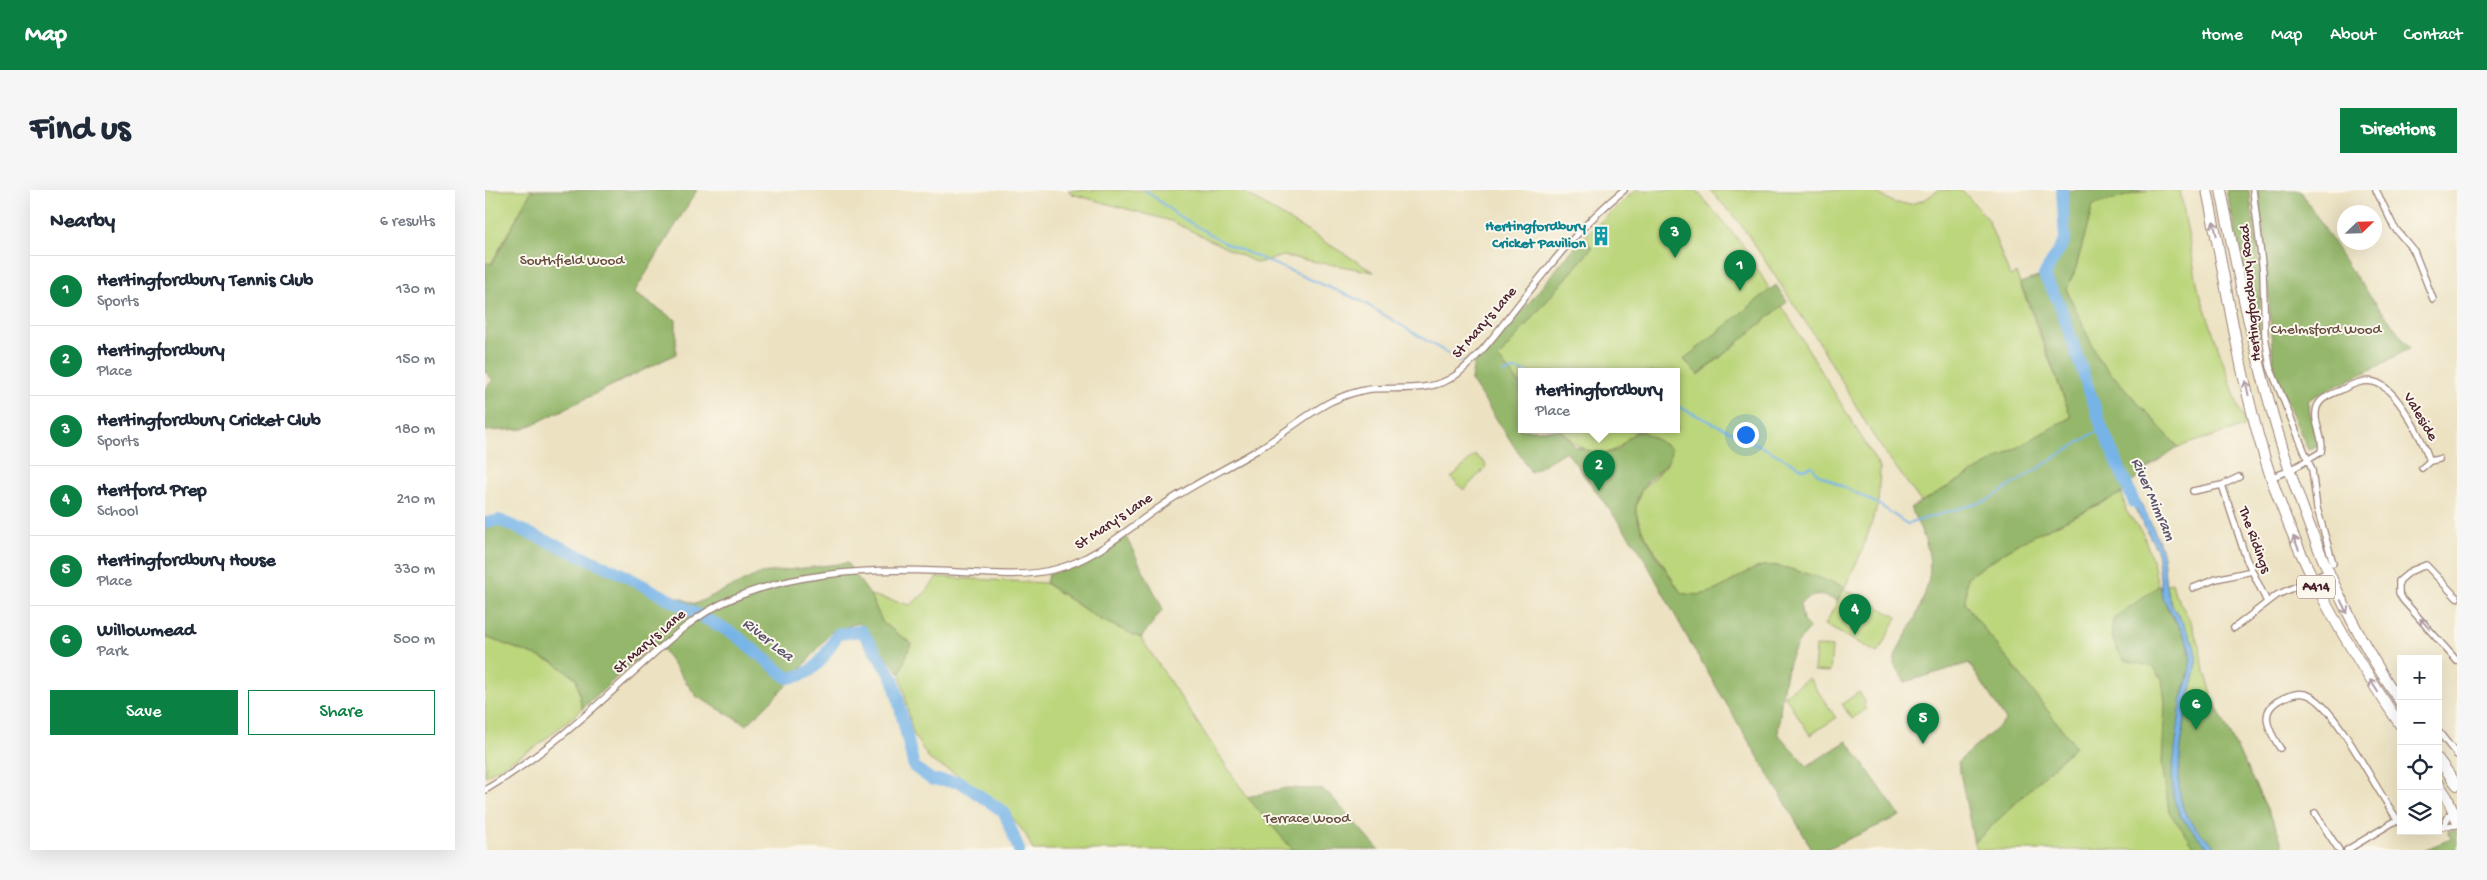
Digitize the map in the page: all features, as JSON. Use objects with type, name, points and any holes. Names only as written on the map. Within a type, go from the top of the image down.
[{"type":"highway","name":"A414","points":[[2207,190],[2249,396],[2272,477],[2290,529],[2312,579],[2347,644],[2397,720]]},
{"type":"highway","name":"A414","points":[[2221,190],[2256,356],[2289,471],[2307,524],[2330,567],[2360,639],[2399,700]]},
{"type":"highway","points":[[2442,764],[2457,785]]},
{"type":"highway","points":[[2442,790],[2457,820]]},
{"type":"highway","points":[[2452,808],[2457,797]]},
{"type":"street","name":"St Mary's Lane","points":[[485,790],[545,749],[688,624],[706,611],[758,589],[803,578],[845,572],[927,570],[1009,574],[1053,570],[1083,559],[1183,491],[1262,448],[1309,414],[1331,402],[1355,392],[1372,389],[1413,389],[1439,383],[1453,377],[1492,339],[1579,231],[1623,190]]},
{"type":"street","name":"Hertingfordbury Road","points":[[2253,190],[2263,272],[2265,335],[2269,367],[2308,461],[2330,567]]},
{"type":"street","points":[[2377,190],[2395,227],[2414,251],[2433,299]]},
{"type":"street","name":"Valeside","points":[[2272,477],[2289,471],[2320,454],[2322,449],[2315,417],[2317,406],[2323,398],[2358,382],[2368,381],[2380,384],[2391,394],[2417,433],[2430,462]]},
{"type":"street","name":"Valeside","points":[[2422,468],[2430,462],[2439,459]]},
{"type":"street","points":[[2193,491],[2222,485],[2239,477]]},
{"type":"street","name":"The Ridings","points":[[2222,485],[2237,534],[2267,602]]},
{"type":"street","points":[[2457,598],[2429,566],[2421,566],[2399,580],[2399,593],[2457,661]]},
{"type":"street","points":[[2234,628],[2267,602],[2286,590],[2312,579],[2330,567]]},
{"type":"street","points":[[2193,588],[2216,579],[2252,571]]},
{"type":"street","points":[[2280,748],[2269,728],[2267,715],[2271,705],[2280,699],[2297,694],[2313,697],[2347,739],[2397,819]]},
{"type":"street","points":[[2442,736],[2457,756]]},
{"type":"street","points":[[2442,824],[2452,808]]},
{"type":"street","points":[[2315,813],[2339,850]]},
{"type":"street","points":[[2347,850],[2397,823]]},
{"type":"street","points":[[2442,826],[2457,825]]},
{"type":"green space","points":[[485,190],[532,190],[491,264],[485,263]]},
{"type":"green space","name":"Southfield Wood","points":[[532,190],[697,190],[634,293],[676,320],[676,354],[524,429],[485,431],[485,389],[493,380],[485,372],[485,263],[492,264]]},
{"type":"green space","points":[[1068,190],[1240,190],[1374,272],[1283,256],[1257,263],[1171,221],[1072,194]]},
{"type":"green space","points":[[1636,190],[1696,190],[1743,245],[1770,290],[1684,360],[1699,375],[1782,306],[1880,468],[1878,504],[1862,551],[1845,587],[1804,573],[1780,567],[1763,566],[1742,575],[1715,591],[1694,595],[1681,593],[1642,530],[1635,509],[1641,491],[1668,463],[1628,438],[1611,452],[1602,454],[1585,450],[1564,433],[1680,433],[1680,368],[1518,368],[1518,381],[1498,358],[1592,248],[1584,237]]},
{"type":"green space","points":[[1710,190],[1872,190],[1894,203],[1911,204],[1924,200],[1939,190],[1962,190],[1987,218],[2010,276],[2016,273],[2071,417],[1921,502],[1874,437],[1822,347],[1740,223]]},
{"type":"green space","points":[[2062,190],[2147,190],[2093,205],[2075,271],[2066,289],[2099,360],[2178,447],[2140,474],[2122,493],[2017,544],[1967,577],[1965,604],[2075,746],[1974,843],[1958,762],[2006,720],[1969,663],[1905,682],[1894,664],[1898,650],[1924,595],[1930,568],[1925,541],[1910,508],[2071,417],[2020,283],[2044,275],[2065,240]]},
{"type":"green space","points":[[2147,190],[2180,190],[2198,288],[2245,426],[2178,447],[2099,360],[2066,289],[2075,271],[2093,205]]},
{"type":"green space","points":[[2226,190],[2249,190],[2261,271],[2259,337]]},
{"type":"green space","name":"Chelmsford Wood","points":[[2258,190],[2300,190],[2350,269],[2410,348],[2380,365],[2307,400],[2318,445],[2308,450],[2280,386],[2273,362],[2267,271]]},
{"type":"green space","points":[[1584,237],[1592,248],[1498,358],[1518,381],[1518,433],[1564,433],[1576,447],[1602,454],[1618,450],[1635,433],[1645,433],[1671,448],[1667,462],[1648,481],[1641,492],[1636,508],[1637,516],[1646,538],[1681,593],[1694,595],[1715,591],[1742,575],[1763,566],[1780,567],[1804,573],[1845,587],[1837,601],[1827,597],[1814,596],[1800,603],[1803,621],[1810,628],[1794,651],[1789,664],[1785,678],[1778,734],[1807,766],[1847,741],[1900,816],[1823,850],[1812,850],[1692,646],[1640,551],[1566,451],[1531,472],[1471,380],[1474,363],[1504,333]]},
{"type":"green space","points":[[1776,285],[1787,302],[1698,375],[1684,359]]},
{"type":"green space","points":[[1475,455],[1485,463],[1486,467],[1464,490],[1451,478]]},
{"type":"green space","points":[[2122,493],[2126,511],[2143,534],[2153,562],[2158,586],[2172,583],[2175,594],[2191,622],[2212,693],[2210,695],[2277,829],[2284,850],[1978,850],[1974,843],[2075,746],[1965,604],[1967,577],[2017,544]]},
{"type":"green space","points":[[485,521],[494,521],[569,555],[695,604],[761,573],[847,563],[870,595],[883,623],[911,643],[900,673],[858,623],[831,632],[792,680],[747,725],[696,696],[664,651],[654,643],[582,709],[576,678],[553,662],[485,637]]},
{"type":"green space","points":[[1126,537],[1163,609],[1141,638],[1099,619],[1046,583],[1048,575],[1081,564]]},
{"type":"green space","points":[[937,577],[1045,583],[1099,619],[1141,638],[1247,797],[1293,850],[1033,850],[1026,835],[1005,808],[961,777],[930,760],[913,734],[900,673],[911,643],[880,624],[870,595],[910,605],[926,592]]},
{"type":"green space","points":[[2160,585],[2167,607],[2188,642],[2191,663],[2181,702],[2173,796],[2180,816],[2210,850],[2197,850],[2169,812],[2162,764],[2165,703],[2162,679],[2153,667],[2124,660],[2117,650],[2112,635],[2114,618]]},
{"type":"green space","points":[[1844,589],[1897,617],[1878,653],[1825,625]]},
{"type":"green space","points":[[485,637],[553,662],[576,678],[582,709],[537,746],[485,776]]},
{"type":"green space","points":[[1816,646],[1832,647],[1830,672],[1814,671]]},
{"type":"green space","points":[[1809,678],[1836,718],[1810,735],[1784,695]]},
{"type":"green space","points":[[1859,692],[1866,703],[1863,705],[1866,709],[1852,719],[1842,704]]},
{"type":"green space","points":[[2210,694],[2277,829],[2284,850],[2219,850],[2196,828],[2185,813],[2181,801],[2178,774],[2188,702],[2189,698]]},
{"type":"green space","name":"Terrace Wood","points":[[1286,788],[1321,789],[1329,794],[1379,850],[1293,850],[1247,797]]},
{"type":"green space","points":[[2448,830],[2457,831],[2457,850],[2423,850],[2451,839]]},
{"type":"water","points":[[2130,483],[2158,540],[2163,554],[2168,594],[2173,607],[2192,639],[2197,660],[2196,672],[2188,702],[2180,760],[2179,775],[2182,803],[2186,814],[2193,824],[2219,850],[2210,850],[2180,816],[2173,796],[2172,774],[2181,702],[2189,677],[2191,653],[2188,642],[2162,597],[2157,550],[2125,490]]},
{"type":"waterway","points":[[1145,190],[1176,214],[1225,243],[1361,301],[1462,362]]},
{"type":"waterway","name":"River Mimram","points":[[2062,190],[2065,240],[2044,275],[2059,303],[2102,428],[2134,502]]},
{"type":"waterway","points":[[1503,373],[1518,371]]},
{"type":"waterway","points":[[1680,407],[1747,439],[1804,469],[1812,466],[1818,474],[1878,504],[1907,524],[1988,500],[2102,428]]},
{"type":"waterway","name":"River Lea","points":[[485,523],[499,520],[620,573],[734,634],[788,678],[798,676],[813,669],[824,657],[838,634],[862,631],[893,678],[914,767],[932,780],[960,782],[1004,812],[1019,850]]},
{"type":"place","name":"Hertingfordbury Cricket Pavilion","points":[[1601,236]]},
{"type":"place","name":"Hertingfordbury Cricket Club","points":[[1675,258]]},
{"type":"place","name":"Hertingfordbury Tennis Club","points":[[1740,291]]},
{"type":"place","name":"Hertingfordbury","points":[[1599,491]]},
{"type":"place","name":"Hertford Prep","points":[[1855,635]]},
{"type":"place","name":"Willowmead","points":[[2196,730]]},
{"type":"place","name":"Hertingfordbury House","points":[[1923,744]]}]
